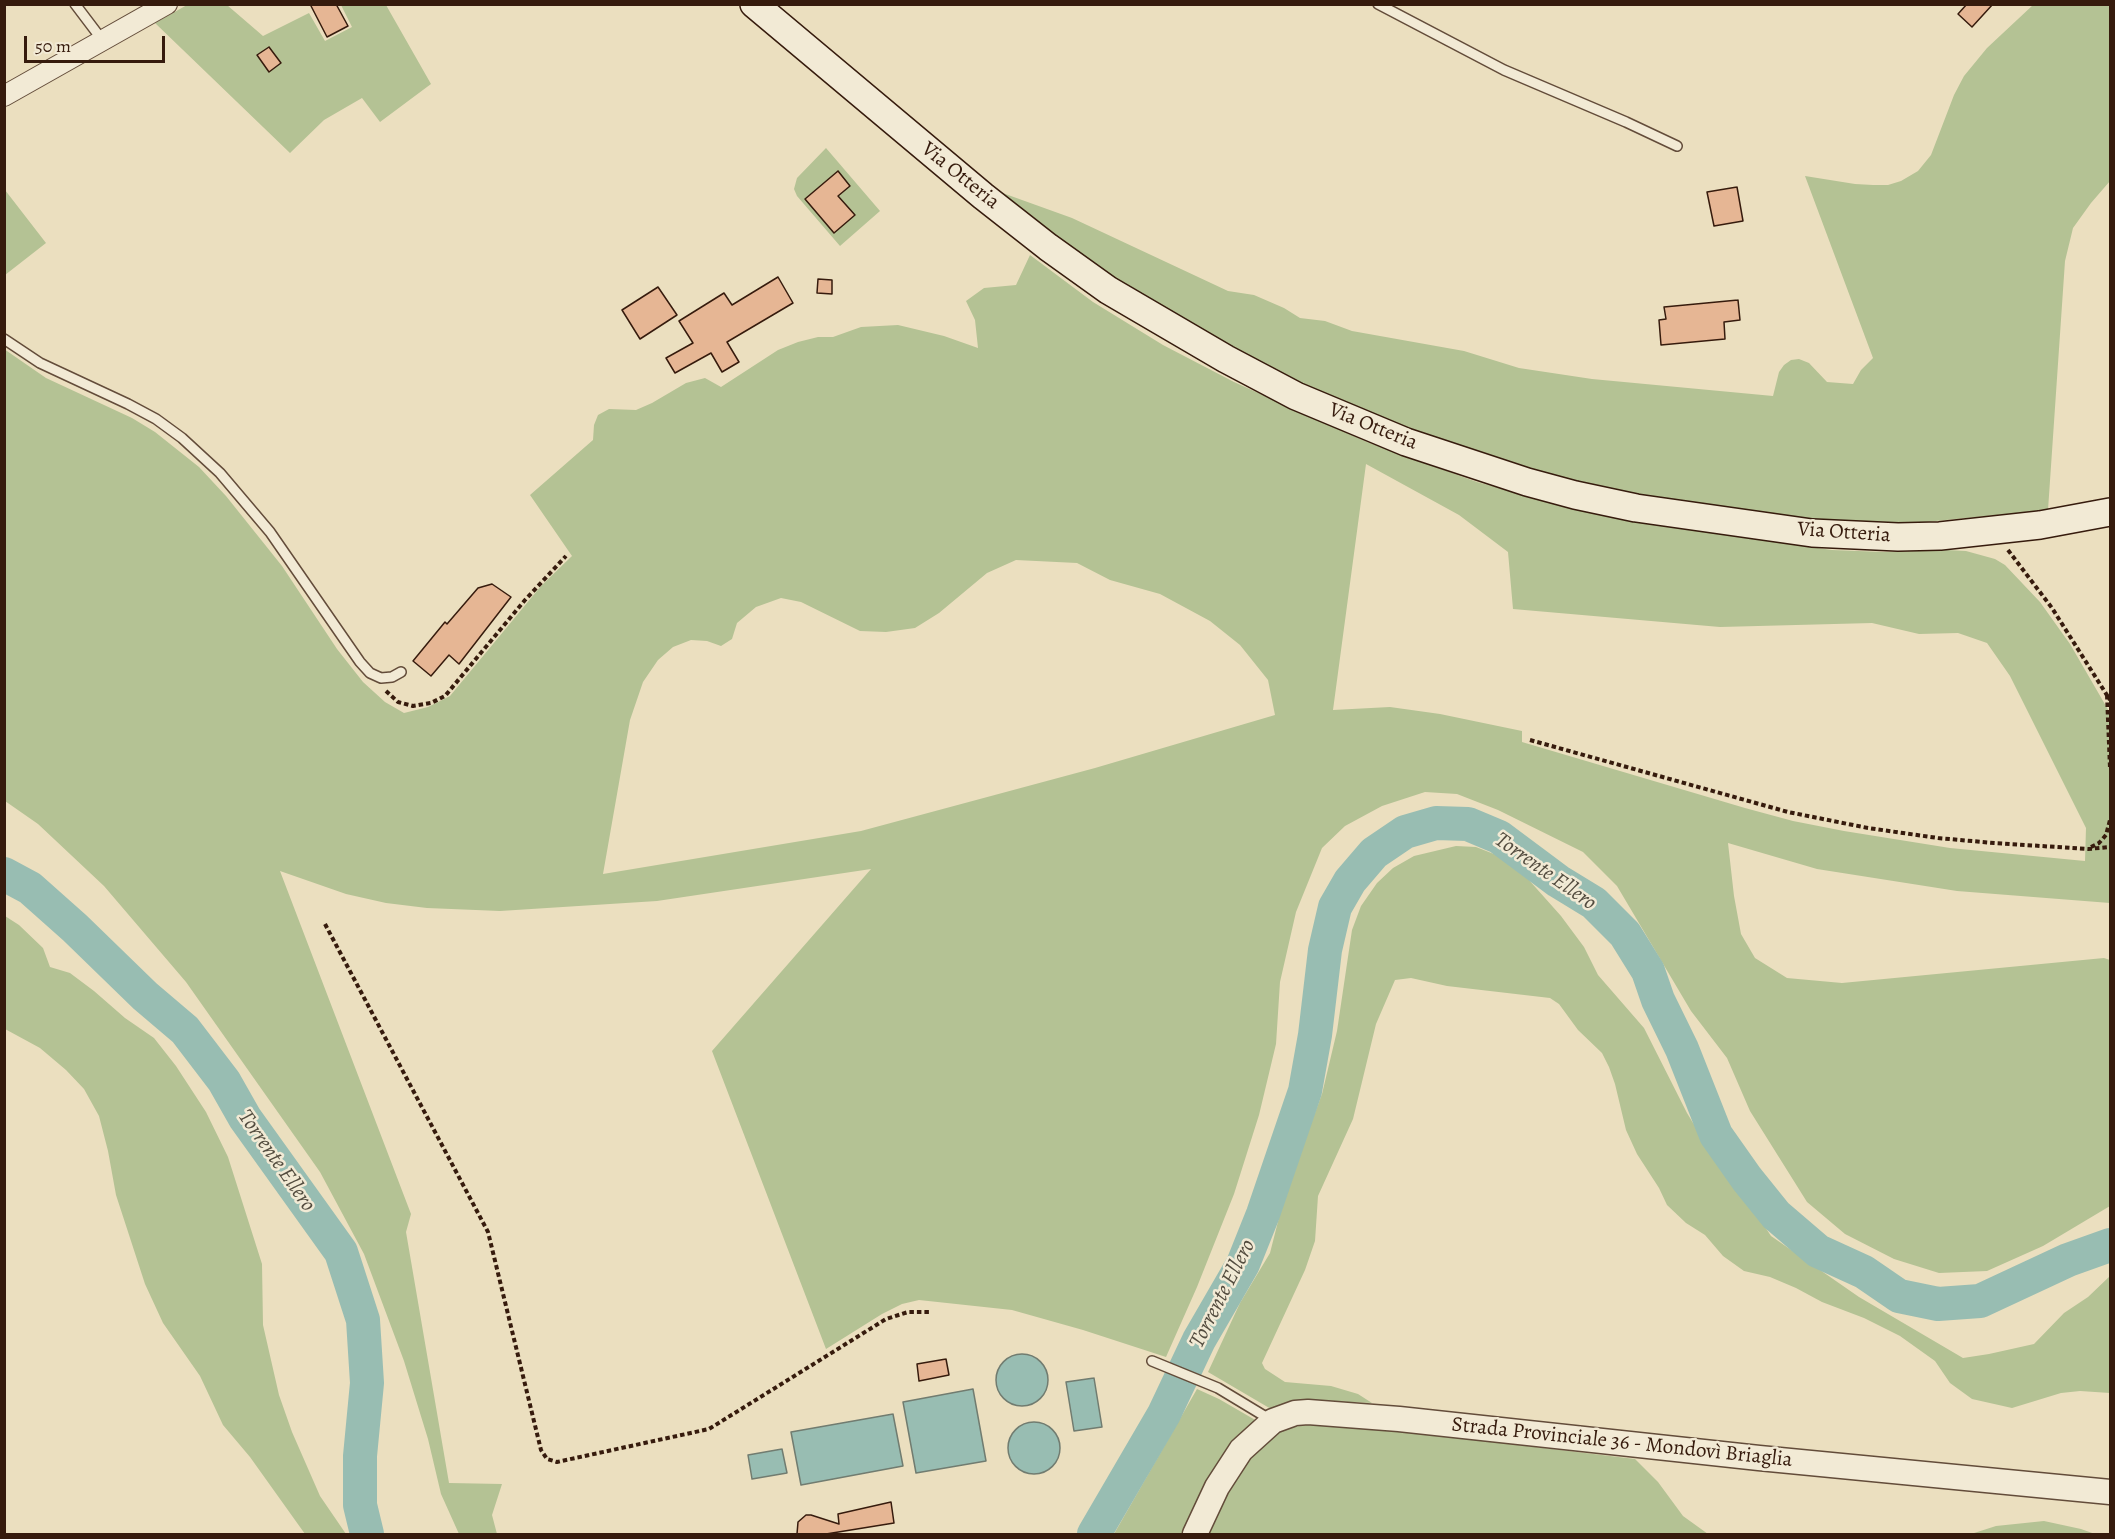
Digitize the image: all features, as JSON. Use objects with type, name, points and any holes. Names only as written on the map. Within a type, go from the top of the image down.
[{"type":"main road","name":"Via Otteria","points":[[754,4],[983,196],[1108,290],[1226,359],[1296,396],[1406,442],[1527,482],[1636,508],[1812,533],[1854,536],[1940,536],[1991,532],[2110,512]]},
{"type":"street","points":[[4,96],[167,4]]},
{"type":"street","name":"Strada Provinciale 36 - Mondovì Briaglia","points":[[1196,1534],[1217,1487],[1234,1459],[1253,1438],[1274,1421],[1295,1413],[1327,1412],[2110,1492]]},
{"type":"lane","points":[[75,4],[103,40]]},
{"type":"lane","points":[[1378,4],[1504,70],[1677,146]]},
{"type":"lane","points":[[4,339],[40,363],[156,419],[202,455],[270,532],[350,649],[370,673],[381,678],[392,677],[401,672]]},
{"type":"lane","points":[[1152,1361],[1218,1388],[1274,1421]]},
{"type":"path","points":[[1991,532],[2016,559],[2052,608],[2110,700]]},
{"type":"path","points":[[370,673],[398,702],[413,706],[430,703],[445,696],[566,556]]},
{"type":"path","points":[[2107,694],[2110,768]]},
{"type":"path","points":[[1530,740],[1811,817],[1938,838],[2088,849],[2110,848]]},
{"type":"path","points":[[2088,849],[2099,843],[2106,835],[2110,820]]},
{"type":"path","points":[[325,924],[488,1232],[541,1450],[547,1459],[557,1462],[709,1429],[886,1319],[908,1312],[932,1312]]},
{"type":"green space","points":[[187,5],[227,5],[263,36],[309,13],[325,41],[352,27],[341,5],[386,5],[431,84],[380,122],[362,98],[324,120],[290,153],[155,23]]},
{"type":"green space","points":[[2033,5],[2110,5],[2110,181],[2073,228],[2065,261],[2048,510],[1915,523],[1828,522],[1679,502],[1596,487],[1521,467],[1464,449],[1373,415],[1264,366],[1153,303],[1103,271],[997,191],[1072,218],[1228,291],[1254,295],[1300,318],[1325,321],[1352,331],[1464,351],[1519,368],[1592,379],[1773,396],[1779,372],[1791,360],[1799,359],[1809,363],[1827,382],[1853,384],[1861,370],[1873,358],[1805,176],[1855,184],[1888,185],[1901,181],[1918,171],[1931,155],[1954,95],[1964,76],[1987,48]]},
{"type":"green space","points":[[826,148],[880,211],[840,246],[797,196],[794,189],[797,178]]},
{"type":"green space","points":[[5,190],[46,243],[5,275]]},
{"type":"green space","points":[[1030,255],[1093,302],[1163,345],[1234,382],[1367,442],[1477,482],[1582,510],[1718,534],[1832,550],[1966,551],[1995,559],[2005,565],[2040,602],[2070,644],[2110,713],[2110,903],[1957,891],[1817,869],[1728,843],[1734,896],[1741,934],[1755,958],[1787,978],[1842,983],[2104,958],[2110,960],[2110,1206],[2043,1246],[1987,1271],[1939,1273],[1894,1259],[1845,1234],[1807,1202],[1750,1111],[1727,1058],[1691,1011],[1617,886],[1583,852],[1498,810],[1457,794],[1425,792],[1382,806],[1345,826],[1322,848],[1296,912],[1280,982],[1276,1044],[1259,1115],[1234,1194],[1166,1357],[1012,1310],[919,1300],[902,1304],[882,1314],[826,1349],[712,1051],[871,869],[657,901],[500,911],[427,908],[386,903],[346,894],[280,871],[411,1214],[406,1232],[449,1483],[502,1484],[492,1515],[497,1534],[459,1534],[441,1494],[428,1439],[404,1361],[364,1254],[320,1172],[186,982],[104,886],[38,824],[5,801],[4,349],[46,378],[132,418],[155,432],[199,467],[226,496],[282,566],[337,649],[363,682],[385,702],[404,713],[428,707],[450,696],[541,586],[572,556],[530,495],[593,440],[594,425],[598,415],[609,409],[636,410],[686,383],[705,378],[721,387],[778,350],[798,342],[818,337],[833,337],[861,327],[898,325],[944,336],[978,348],[975,320],[966,301],[984,288],[1016,285]],"holes":[[[1366,464],[1459,515],[1508,552],[1513,609],[1720,627],[1872,623],[1919,634],[1958,633],[1987,643],[2010,676],[2086,828],[2085,861],[1950,848],[1793,821],[1522,742],[1522,731],[1440,714],[1390,707],[1333,710]],[[1016,560],[1077,563],[1110,580],[1160,594],[1210,621],[1240,645],[1268,680],[1275,715],[1095,768],[861,831],[603,874],[630,720],[643,682],[658,660],[673,647],[691,640],[707,641],[721,646],[732,639],[737,623],[756,607],[781,598],[801,602],[860,631],[886,632],[915,628],[939,613],[987,573]]]},
{"type":"green space","points":[[1456,846],[1476,847],[1499,856],[1520,870],[1561,916],[1584,947],[1598,975],[1644,1028],[1687,1113],[1710,1151],[1738,1186],[1771,1236],[1859,1297],[1963,1358],[2034,1344],[2064,1313],[2088,1297],[2110,1276],[2110,1393],[2080,1391],[2061,1393],[2012,1408],[1972,1399],[1950,1383],[1935,1361],[1900,1336],[1770,1277],[1744,1271],[1723,1256],[1705,1235],[1686,1223],[1667,1205],[1637,1154],[1626,1130],[1615,1084],[1602,1053],[1578,1030],[1559,1004],[1550,998],[1447,986],[1411,978],[1395,980],[1376,1024],[1353,1119],[1318,1196],[1315,1241],[1305,1270],[1262,1363],[1265,1369],[1285,1382],[1331,1386],[1358,1394],[1372,1403],[1303,1400],[1271,1409],[1208,1372],[1240,1303],[1270,1253],[1286,1190],[1322,1094],[1337,1031],[1352,930],[1361,906],[1377,883],[1393,868],[1414,856]]},
{"type":"green space","points":[[5,916],[19,925],[43,948],[50,967],[70,973],[125,1018],[154,1038],[176,1066],[206,1112],[228,1157],[262,1264],[263,1325],[279,1395],[292,1432],[320,1496],[346,1534],[305,1534],[250,1457],[223,1425],[200,1376],[163,1323],[145,1284],[116,1195],[99,1116],[84,1089],[66,1070],[40,1048],[5,1029]]},
{"type":"green space","points":[[1197,1389],[1257,1421],[1184,1534],[1114,1534]]},
{"type":"green space","points":[[1313,1424],[1394,1430],[1635,1459],[1658,1482],[1683,1516],[1708,1534],[1207,1534],[1219,1505],[1249,1457],[1272,1434],[1286,1428]]},
{"type":"green space","points":[[2044,1521],[2095,1534],[1971,1534],[1996,1526]]},
{"type":"water","points":[[1022,1354],[1032,1356],[1040,1362],[1046,1370],[1048,1380],[1046,1390],[1040,1398],[1032,1404],[1022,1406],[1012,1404],[1004,1398],[998,1390],[996,1380],[998,1370],[1004,1362],[1012,1356]]},
{"type":"water","points":[[1094,1378],[1102,1427],[1074,1431],[1066,1382]]},
{"type":"water","points":[[973,1389],[986,1461],[916,1473],[903,1402]]},
{"type":"water","points":[[893,1414],[903,1466],[801,1485],[791,1432]]},
{"type":"water","points":[[1034,1422],[1044,1424],[1052,1430],[1058,1438],[1060,1448],[1058,1458],[1052,1466],[1044,1472],[1034,1474],[1024,1472],[1016,1466],[1010,1458],[1008,1448],[1010,1438],[1016,1430],[1024,1424]]},
{"type":"water","points":[[782,1449],[787,1473],[752,1479],[748,1455]]},
{"type":"building","points":[[310,4],[336,4],[348,26],[327,37]]},
{"type":"building","points":[[1967,4],[1993,4],[1972,27],[1958,14]]},
{"type":"building","points":[[269,47],[281,63],[269,72],[257,55]]},
{"type":"building","points":[[838,171],[850,186],[838,196],[855,215],[834,233],[805,199]]},
{"type":"building","points":[[1737,187],[1743,221],[1714,226],[1707,192]]},
{"type":"building","points":[[778,277],[793,303],[727,342],[739,362],[722,372],[711,353],[675,373],[666,358],[693,343],[679,321],[724,293],[732,305]]},
{"type":"building","points":[[818,279],[832,280],[832,294],[817,293]]},
{"type":"building","points":[[658,287],[677,315],[640,339],[622,310]]},
{"type":"building","points":[[1738,300],[1740,320],[1724,322],[1725,339],[1661,345],[1659,320],[1666,319],[1664,307]]},
{"type":"building","points":[[492,584],[511,597],[459,664],[449,655],[431,676],[413,661],[445,622],[447,624],[478,588]]},
{"type":"building","points":[[946,1359],[949,1375],[919,1381],[917,1364]]},
{"type":"building","points":[[891,1502],[894,1523],[826,1534],[797,1534],[798,1522],[806,1515],[839,1524],[838,1514]]},
{"type":"waterway","name":"Torrente Ellero","points":[[1094,1534],[1164,1414],[1199,1340],[1243,1264],[1263,1214],[1305,1091],[1315,1035],[1325,950],[1335,907],[1350,881],[1374,853],[1405,832],[1436,823],[1468,824],[1499,837],[1558,881],[1594,903],[1625,934],[1648,971],[1658,1000],[1682,1049],[1716,1135],[1776,1215],[1818,1251],[1864,1272],[1899,1296],[1938,1304],[1980,1301],[2068,1260],[2110,1245]]},
{"type":"waterway","name":"Torrente Ellero","points":[[4,874],[30,888],[145,996],[185,1030],[224,1081],[245,1118],[341,1252],[363,1320],[367,1383],[360,1456],[360,1505],[367,1534]]}]
